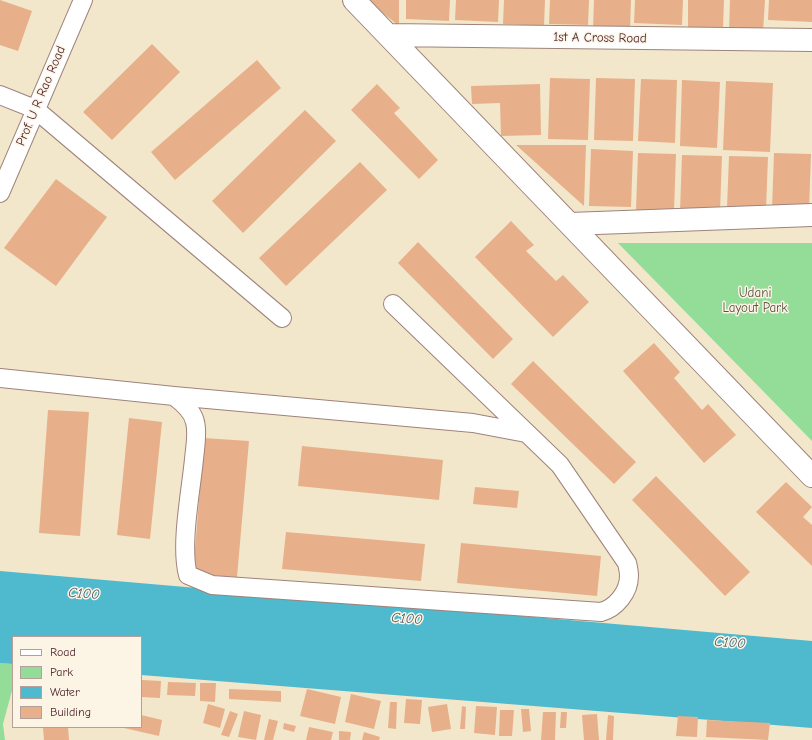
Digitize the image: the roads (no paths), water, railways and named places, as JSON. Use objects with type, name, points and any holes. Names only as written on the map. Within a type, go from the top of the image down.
[{"type":"street","points":[[354,0],[812,476]]},
{"type":"street","name":"1st A Cross Road","points":[[388,36],[812,40]]},
{"type":"street","points":[[570,224],[812,215]]},
{"type":"lane","name":"Prof. U R Rao Road","points":[[0,193],[34,109],[83,0]]},
{"type":"lane","points":[[0,95],[34,109],[282,318]]},
{"type":"lane","points":[[174,396],[184,404],[195,422],[195,446],[185,545],[185,564],[188,575],[212,585],[601,612],[609,610],[622,598],[629,577],[627,563],[560,465],[393,304]]},
{"type":"lane","points":[[0,378],[472,424],[526,433]]},
{"type":"water","name":"C100","points":[[0,571],[812,641],[812,728],[142,675],[142,636],[12,636],[12,664],[0,663]]},
{"type":"park label","name":"Udani Layout Park","points":[[755,300]]}]
